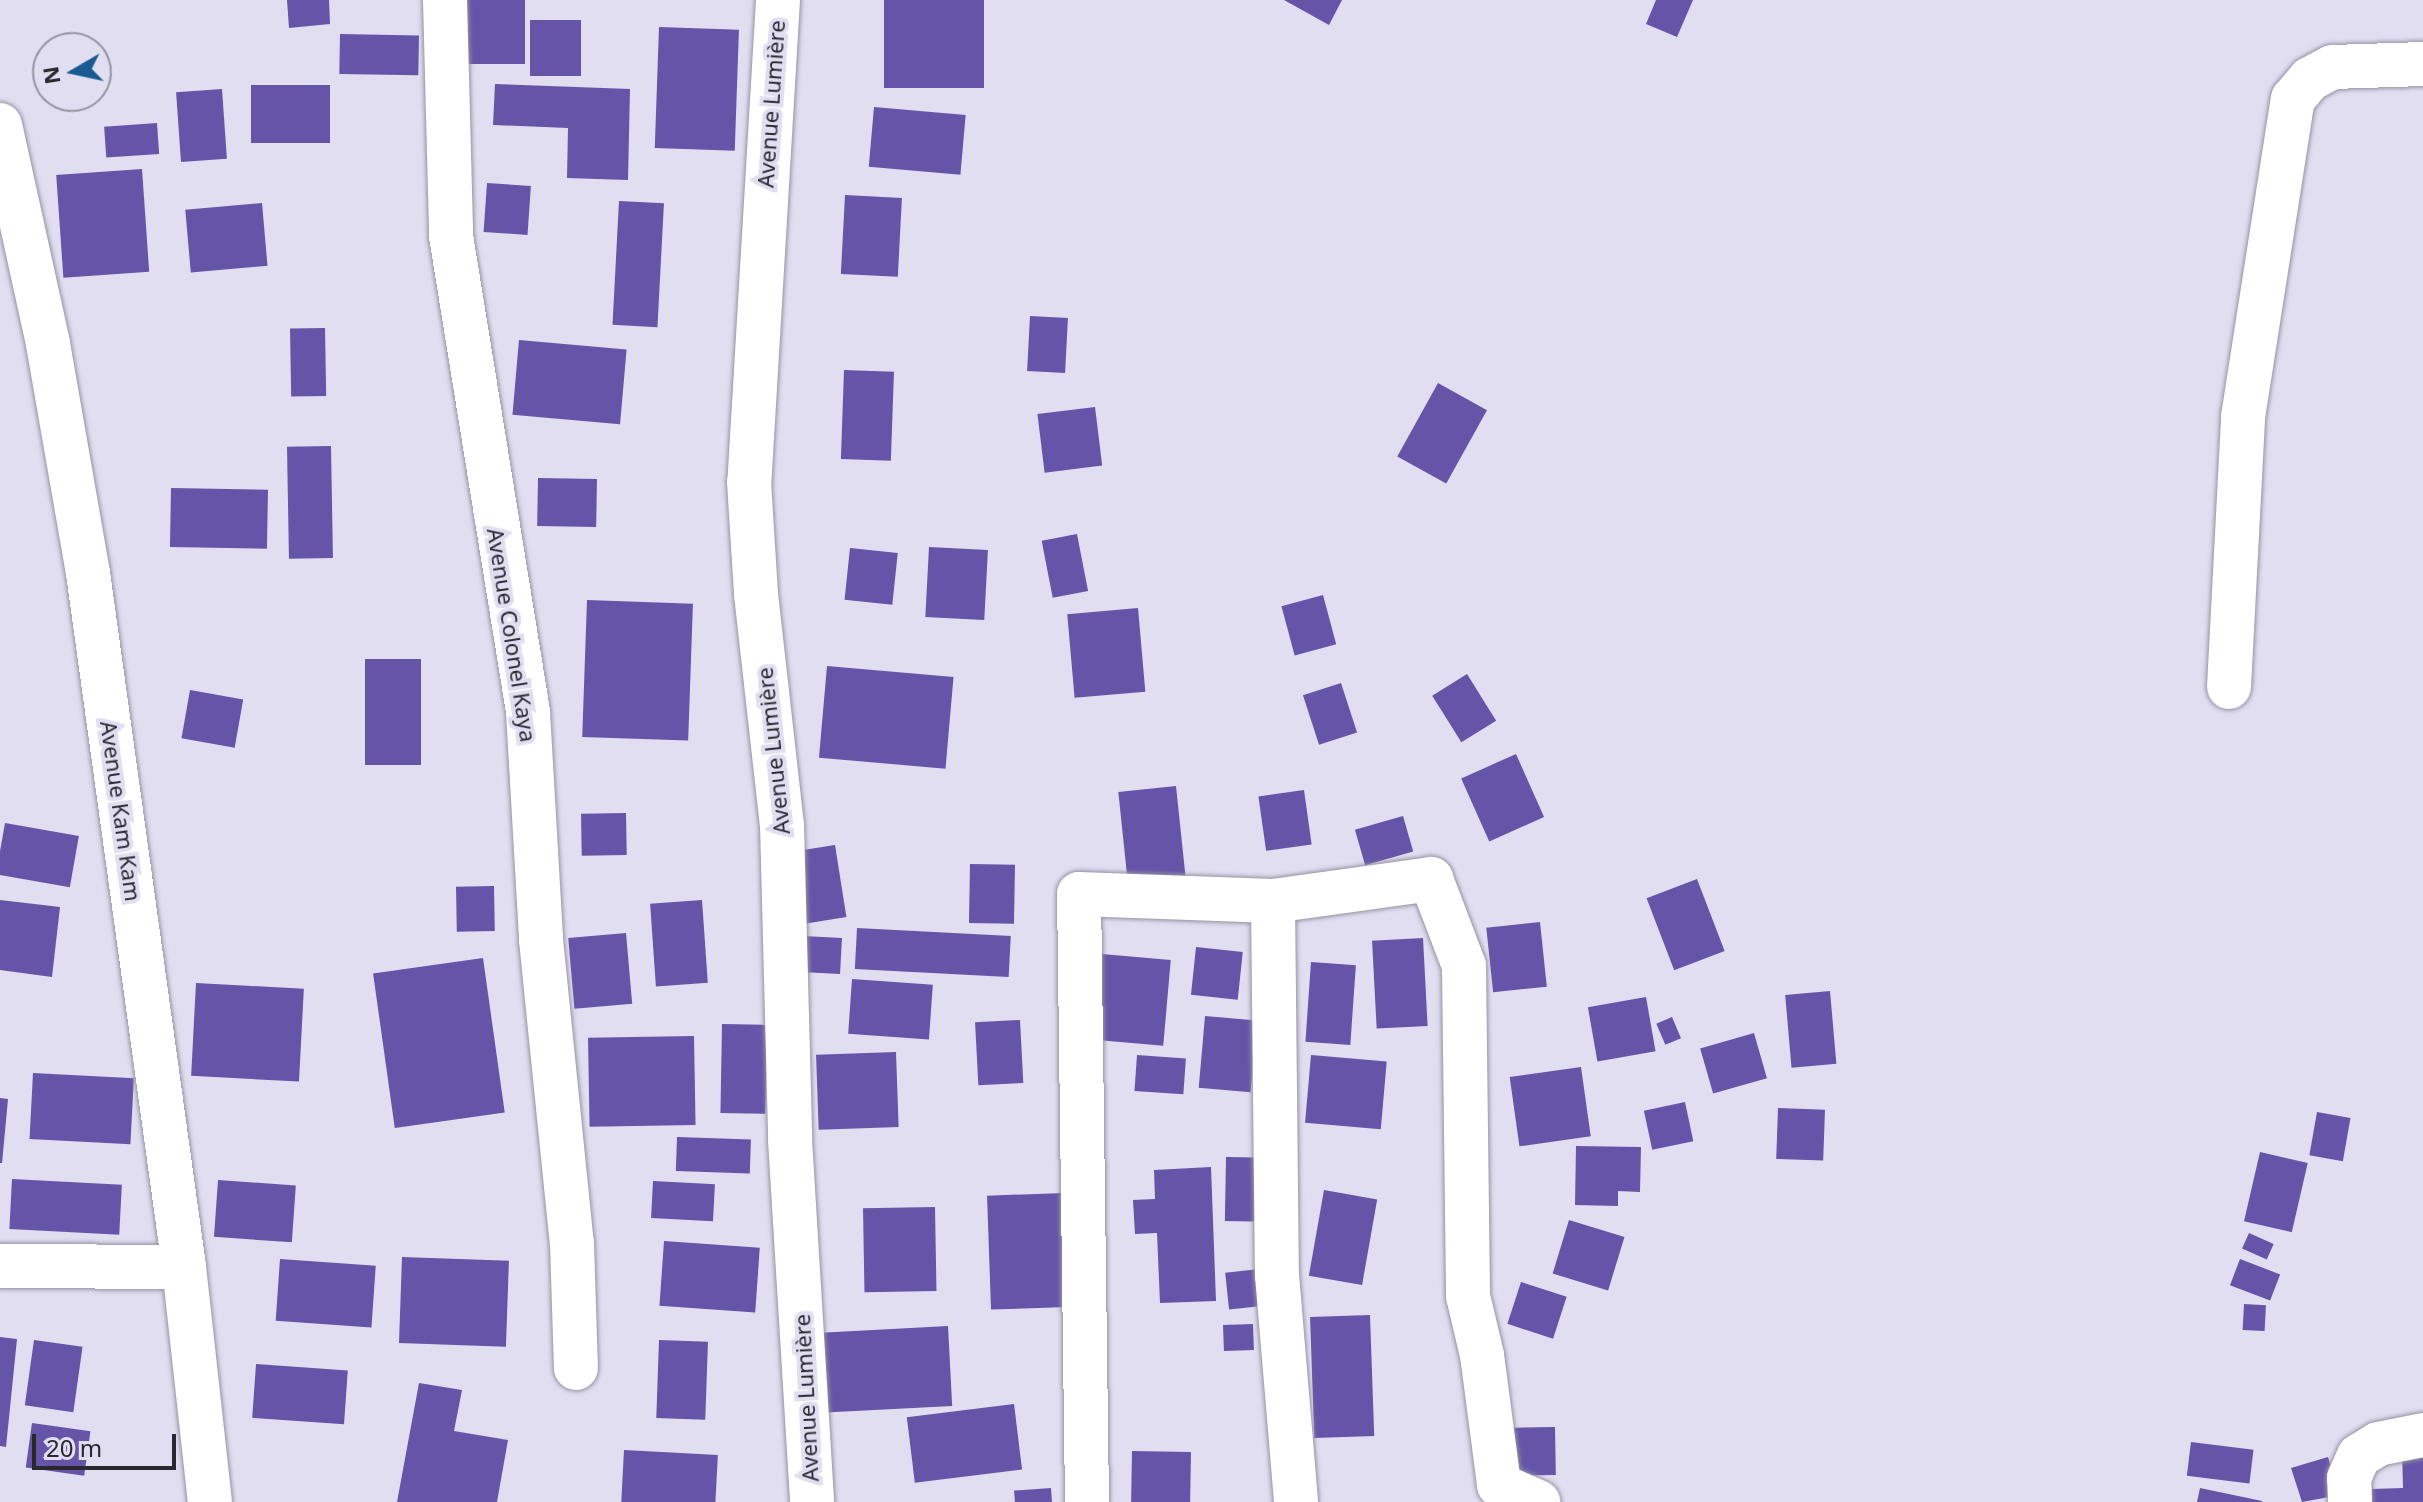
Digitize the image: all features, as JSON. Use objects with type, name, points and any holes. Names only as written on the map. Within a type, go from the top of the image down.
[{"type":"street","name":"Avenue Colonel Kaya","points":[[445,0],[451,236],[528,712],[541,940],[572,1243],[576,1368]]},
{"type":"street","name":"Avenue Lumière","points":[[778,0],[749,482],[756,594],[782,825],[790,1140],[812,1502]]},
{"type":"street","points":[[2229,687],[2243,417],[2293,99],[2310,79],[2333,67],[2423,64]]},
{"type":"street","name":"Avenue Kam Kam","points":[[0,125],[48,344],[88,573],[184,1267],[210,1502]]},
{"type":"street","points":[[1087,1502],[1079,894],[1273,901],[1431,879],[1464,966],[1468,1296],[1482,1355],[1499,1485],[1538,1502]]},
{"type":"street","points":[[1273,901],[1277,1275],[1296,1502]]},
{"type":"street","points":[[0,1266],[184,1267]]},
{"type":"street","points":[[2350,1502],[2349,1478],[2359,1456],[2378,1444],[2423,1435]]},
{"type":"building","points":[[287,0],[329,0],[330,24],[289,28]]},
{"type":"building","points":[[467,0],[525,0],[525,64],[467,64]]},
{"type":"building","points":[[884,0],[984,0],[984,88],[884,88]]},
{"type":"building","points":[[1284,0],[1342,0],[1329,25]]},
{"type":"building","points":[[1656,0],[1693,0],[1677,37],[1646,24]]},
{"type":"building","points":[[530,20],[581,20],[581,76],[530,76]]},
{"type":"building","points":[[659,27],[739,30],[735,151],[655,148]]},
{"type":"building","points":[[340,34],[419,35],[418,75],[339,74]]},
{"type":"building","points":[[495,84],[630,89],[628,180],[567,178],[568,128],[493,125]]},
{"type":"building","points":[[251,85],[330,85],[330,143],[251,143]]},
{"type":"building","points":[[222,89],[227,159],[181,162],[176,92]]},
{"type":"building","points":[[874,107],[966,115],[960,175],[869,167]]},
{"type":"building","points":[[157,123],[159,154],[106,158],[104,127]]},
{"type":"building","points":[[142,169],[149,272],[63,278],[56,175]]},
{"type":"building","points":[[487,183],[531,186],[527,235],[484,232]]},
{"type":"building","points":[[845,195],[902,198],[898,277],[841,274]]},
{"type":"building","points":[[619,201],[664,203],[657,327],[613,325]]},
{"type":"building","points":[[262,203],[267,266],[191,272],[185,210]]},
{"type":"building","points":[[1030,316],[1068,318],[1065,373],[1027,371]]},
{"type":"building","points":[[325,328],[326,396],[291,397],[290,329]]},
{"type":"building","points":[[519,340],[627,349],[620,424],[512,415]]},
{"type":"building","points":[[844,370],[894,372],[891,461],[841,459]]},
{"type":"building","points":[[1438,383],[1487,410],[1446,484],[1397,456]]},
{"type":"building","points":[[1095,407],[1102,466],[1045,473],[1037,414]]},
{"type":"building","points":[[331,446],[333,558],[289,559],[287,447]]},
{"type":"building","points":[[538,478],[597,479],[596,527],[537,526]]},
{"type":"building","points":[[171,488],[268,490],[267,549],[170,547]]},
{"type":"building","points":[[1077,534],[1088,591],[1053,598],[1042,541]]},
{"type":"building","points":[[929,547],[988,550],[984,620],[925,617]]},
{"type":"building","points":[[850,548],[898,553],[892,605],[845,600]]},
{"type":"building","points":[[1323,595],[1336,644],[1295,655],[1281,606]]},
{"type":"building","points":[[587,600],[693,604],[688,741],[582,737]]},
{"type":"building","points":[[1138,608],[1145,692],[1075,698],[1067,614]]},
{"type":"building","points":[[365,659],[421,659],[421,765],[365,765]]},
{"type":"building","points":[[827,666],[954,677],[945,769],[819,758]]},
{"type":"building","points":[[1467,674],[1496,721],[1461,742],[1432,696]]},
{"type":"building","points":[[1341,683],[1357,732],[1319,745],[1303,695]]},
{"type":"building","points":[[190,690],[243,699],[235,748],[181,738]]},
{"type":"building","points":[[1516,754],[1544,817],[1489,841],[1461,778]]},
{"type":"building","points":[[1176,786],[1186,877],[1128,883],[1118,792]]},
{"type":"building","points":[[1304,790],[1312,844],[1266,851],[1258,796]]},
{"type":"building","points":[[626,813],[627,855],[582,856],[581,814]]},
{"type":"building","points":[[1403,816],[1413,852],[1365,865],[1355,830]]},
{"type":"building","points":[[5,823],[79,836],[70,887],[0,875]]},
{"type":"building","points":[[835,845],[846,917],[800,924],[789,852]]},
{"type":"building","points":[[970,864],[1015,865],[1014,924],[969,923]]},
{"type":"building","points":[[1697,879],[1725,951],[1674,970],[1647,898]]},
{"type":"building","points":[[494,886],[495,931],[457,932],[456,887]]},
{"type":"building","points":[[0,900],[60,907],[52,977],[0,970]]},
{"type":"building","points":[[702,900],[708,983],[656,986],[650,904]]},
{"type":"building","points":[[1540,922],[1547,987],[1493,992],[1486,928]]},
{"type":"building","points":[[857,928],[1011,936],[1009,977],[855,969]]},
{"type":"building","points":[[626,933],[632,1004],[574,1009],[568,938]]},
{"type":"building","points":[[803,936],[842,938],[840,974],[801,972]]},
{"type":"building","points":[[1423,938],[1428,1026],[1377,1029],[1372,941]]},
{"type":"building","points":[[1196,947],[1243,952],[1238,1000],[1191,995]]},
{"type":"building","points":[[1102,954],[1171,960],[1163,1046],[1095,1040]]},
{"type":"building","points":[[483,958],[505,1112],[395,1128],[373,973]]},
{"type":"building","points":[[1311,962],[1356,965],[1350,1045],[1305,1042]]},
{"type":"building","points":[[852,979],[933,985],[929,1040],[848,1034]]},
{"type":"building","points":[[196,983],[304,989],[299,1082],[191,1076]]},
{"type":"building","points":[[1830,991],[1836,1064],[1792,1068],[1785,995]]},
{"type":"building","points":[[1646,997],[1656,1051],[1597,1061],[1588,1007]]},
{"type":"building","points":[[1205,1016],[1257,1021],[1251,1092],[1199,1088]]},
{"type":"building","points":[[1672,1017],[1681,1038],[1665,1045],[1656,1024]]},
{"type":"building","points":[[1020,1020],[1023,1083],[978,1085],[975,1022]]},
{"type":"building","points":[[722,1024],[767,1025],[765,1114],[720,1113]]},
{"type":"building","points":[[1754,1033],[1767,1078],[1713,1094],[1700,1048]]},
{"type":"building","points":[[694,1036],[696,1125],[590,1127],[588,1038]]},
{"type":"building","points":[[896,1052],[899,1127],[819,1130],[816,1055]]},
{"type":"building","points":[[1137,1055],[1186,1058],[1183,1094],[1134,1091]]},
{"type":"building","points":[[1311,1055],[1387,1062],[1381,1129],[1305,1123]]},
{"type":"building","points":[[1581,1067],[1591,1136],[1519,1146],[1510,1077]]},
{"type":"building","points":[[33,1073],[134,1078],[130,1144],[30,1139]]},
{"type":"building","points":[[0,1098],[8,1099],[2,1163],[0,1163]]},
{"type":"building","points":[[1685,1102],[1693,1141],[1652,1150],[1644,1111]]},
{"type":"building","points":[[1778,1108],[1825,1110],[1823,1161],[1776,1159]]},
{"type":"building","points":[[2317,1112],[2350,1118],[2343,1161],[2309,1155]]},
{"type":"building","points":[[677,1137],[751,1140],[750,1174],[676,1171]]},
{"type":"building","points":[[1576,1146],[1641,1147],[1640,1192],[1618,1191],[1618,1206],[1575,1205]]},
{"type":"building","points":[[2260,1152],[2308,1163],[2292,1232],[2244,1221]]},
{"type":"building","points":[[1226,1157],[1269,1158],[1268,1222],[1225,1221]]},
{"type":"building","points":[[1211,1167],[1216,1301],[1160,1303],[1157,1233],[1135,1234],[1133,1200],[1155,1199],[1154,1170]]},
{"type":"building","points":[[12,1179],[122,1185],[119,1235],[9,1229]]},
{"type":"building","points":[[218,1180],[296,1185],[292,1242],[214,1237]]},
{"type":"building","points":[[653,1181],[715,1184],[713,1221],[651,1218]]},
{"type":"building","points":[[1324,1190],[1377,1199],[1362,1285],[1309,1276]]},
{"type":"building","points":[[1064,1193],[1068,1307],[991,1310],[987,1196]]},
{"type":"building","points":[[935,1207],[936,1291],[864,1292],[863,1208]]},
{"type":"building","points":[[1569,1220],[1624,1237],[1608,1291],[1553,1274]]},
{"type":"building","points":[[2249,1233],[2274,1244],[2267,1260],[2242,1249]]},
{"type":"building","points":[[664,1241],[760,1248],[755,1313],[659,1306]]},
{"type":"building","points":[[402,1257],[509,1261],[506,1347],[399,1343]]},
{"type":"building","points":[[280,1259],[376,1266],[371,1328],[276,1321]]},
{"type":"building","points":[[2240,1259],[2280,1274],[2270,1301],[2230,1285]]},
{"type":"building","points":[[1260,1269],[1264,1306],[1229,1309],[1225,1273]]},
{"type":"building","points":[[1521,1282],[1567,1297],[1553,1339],[1507,1324]]},
{"type":"building","points":[[2244,1304],[2266,1305],[2265,1331],[2243,1330]]},
{"type":"building","points":[[1370,1315],[1374,1436],[1314,1438],[1310,1317]]},
{"type":"building","points":[[1253,1324],[1254,1350],[1224,1351],[1223,1325]]},
{"type":"building","points":[[948,1326],[952,1406],[825,1413],[821,1333]]},
{"type":"building","points":[[0,1337],[17,1339],[6,1447],[0,1446]]},
{"type":"building","points":[[34,1340],[83,1347],[73,1412],[25,1405]]},
{"type":"building","points":[[659,1340],[708,1342],[705,1420],[656,1418]]},
{"type":"building","points":[[256,1364],[348,1370],[344,1424],[252,1418]]},
{"type":"building","points":[[419,1383],[462,1390],[454,1431],[508,1440],[497,1502],[397,1502]]},
{"type":"building","points":[[1014,1404],[1022,1470],[915,1483],[907,1417]]},
{"type":"building","points":[[32,1423],[90,1431],[84,1476],[26,1468]]},
{"type":"building","points":[[1555,1427],[1556,1475],[1515,1476],[1514,1428]]},
{"type":"building","points":[[2191,1442],[2254,1450],[2249,1483],[2187,1476]]},
{"type":"building","points":[[2423,1449],[2423,1502],[2372,1502],[2372,1489],[2403,1488],[2402,1450]]},
{"type":"building","points":[[624,1450],[718,1455],[715,1502],[621,1502]]},
{"type":"building","points":[[1132,1451],[1191,1452],[1190,1502],[1131,1502]]},
{"type":"building","points":[[2328,1457],[2340,1495],[2302,1502],[2291,1468]]},
{"type":"building","points":[[1051,1488],[1052,1502],[1015,1502],[1014,1491]]},
{"type":"building","points":[[2200,1488],[2262,1501],[2262,1502],[2197,1502]]}]
